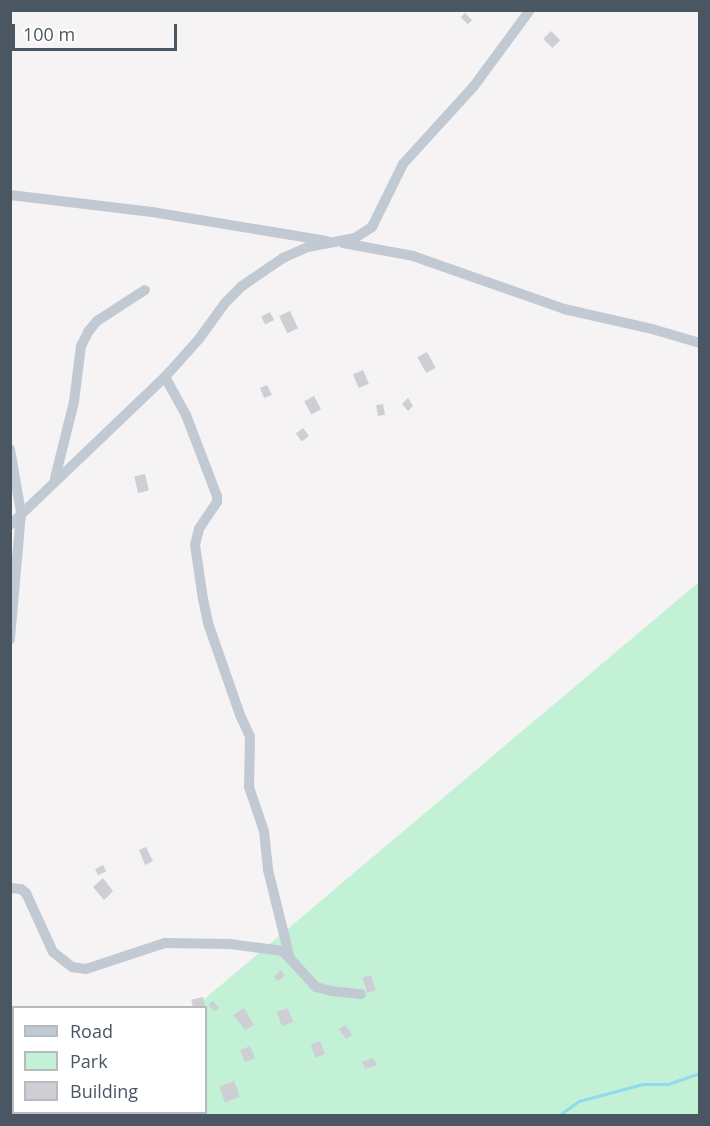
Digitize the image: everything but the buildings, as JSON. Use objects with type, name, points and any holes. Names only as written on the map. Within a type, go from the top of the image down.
[{"type":"street","points":[[10,525],[165,377],[188,352],[225,303],[242,286],[283,258],[308,247],[355,238],[372,227],[403,164],[474,86],[530,10]]},
{"type":"street","points":[[10,195],[152,212],[413,256],[564,309],[652,329],[699,343]]},
{"type":"street","points":[[54,481],[62,457],[74,402],[81,346],[97,321],[145,290]]},
{"type":"street","points":[[165,377],[186,415],[217,496],[217,502],[199,529],[195,545],[203,599],[208,623],[240,715],[250,736],[249,787],[264,831],[268,870],[289,955]]},
{"type":"street","points":[[10,448],[21,513],[10,640]]},
{"type":"street","points":[[10,888],[21,889],[26,893],[53,952],[72,968],[86,969],[149,947],[176,942],[230,944],[283,951],[316,987],[361,994]]},
{"type":"green space","points":[[699,582],[699,1115],[66,1116],[68,1114],[207,1114],[207,1006],[196,1006]]},
{"type":"waterway","points":[[558,1116],[579,1101],[643,1084],[668,1084],[700,1073]]}]
